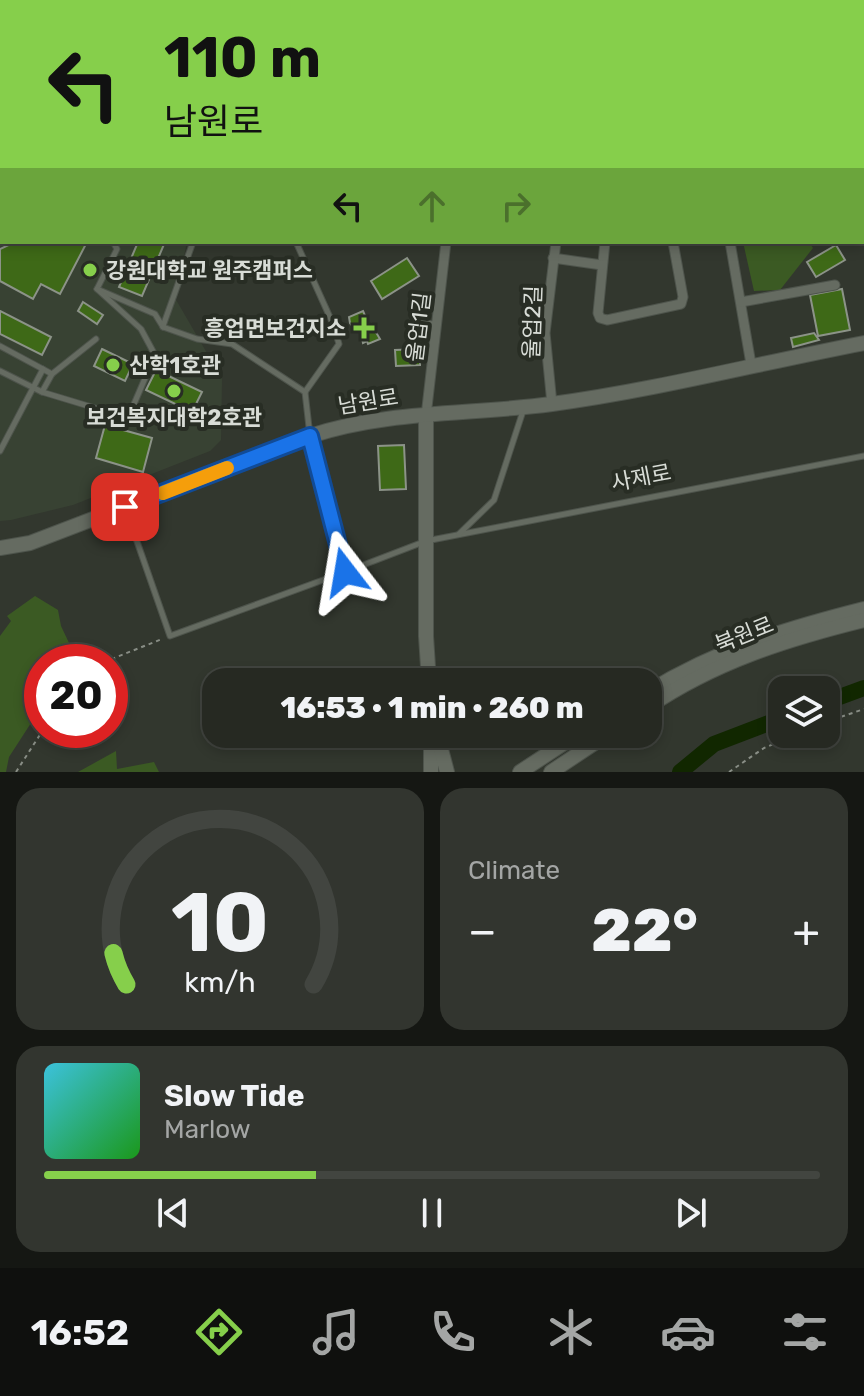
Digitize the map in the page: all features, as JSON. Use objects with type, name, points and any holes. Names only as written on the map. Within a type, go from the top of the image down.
[{"type":"street","name":"울업1길","points":[[426,416],[446,244]]},
{"type":"street","name":"울업2길","points":[[552,404],[545,333],[556,244]]},
{"type":"street","points":[[605,244],[598,313],[600,318],[607,320],[677,306],[683,297],[673,244]]},
{"type":"street","points":[[730,244],[751,364]]},
{"type":"street","points":[[553,258],[602,265]]},
{"type":"street","points":[[741,302],[835,285]]},
{"type":"street","name":"남원로","points":[[0,548],[30,543],[310,436],[357,422],[552,404],[864,343]]},
{"type":"street","points":[[426,416],[428,668]]},
{"type":"street","name":"북원로","points":[[662,685],[727,650],[787,628],[864,609]]},
{"type":"street","name":"북원로","points":[[662,699],[723,665],[761,649],[864,620]]},
{"type":"street","points":[[431,772],[434,748]]},
{"type":"street","points":[[439,748],[445,772]]},
{"type":"street","points":[[520,772],[557,748]]},
{"type":"street","points":[[551,772],[587,748]]},
{"type":"lane","points":[[97,289],[117,249],[114,244]]},
{"type":"lane","points":[[163,327],[192,244]]},
{"type":"lane","points":[[297,244],[339,344],[305,392],[310,436],[345,572]]},
{"type":"lane","points":[[97,289],[155,314],[163,327],[197,339],[232,344],[305,392]]},
{"type":"lane","points":[[0,371],[42,392],[128,418],[155,355],[141,329],[97,289]]},
{"type":"lane","points":[[412,322],[435,324]]},
{"type":"lane","points":[[42,392],[52,374],[96,339]]},
{"type":"lane","points":[[0,346],[52,374]]},
{"type":"lane","points":[[0,451],[43,369]]},
{"type":"lane","points":[[458,535],[494,500],[524,407]]},
{"type":"lane","name":"사제로","points":[[170,636],[426,541],[864,456]]},
{"type":"lane","points":[[125,507],[170,636]]},
{"type":"path","points":[[128,653],[170,636]]},
{"type":"path","points":[[840,717],[864,709]]},
{"type":"path","points":[[729,772],[768,746]]},
{"type":"path","points":[[16,772],[31,748]]},
{"type":"shaded area","name":"강원대학교 원주캠퍼스","points":[[0,244],[187,244],[175,298],[222,379],[221,440],[210,451],[73,505],[0,521]]},
{"type":"green space","points":[[743,244],[810,244],[813,248],[780,290],[754,291]]},
{"type":"green space","points":[[35,596],[58,610],[70,644],[24,644],[24,734],[9,757],[6,772],[0,772],[0,636],[11,621],[7,616]]},
{"type":"green space","points":[[116,751],[117,769],[154,762],[159,772],[78,772]]},
{"type":"building","points":[[11,244],[86,244],[60,294],[41,284],[33,299],[0,281],[0,249]]},
{"type":"building","points":[[137,244],[164,244],[142,296],[119,287]]},
{"type":"building","points":[[836,245],[845,260],[816,277],[807,262]]},
{"type":"building","points":[[407,258],[419,276],[382,299],[371,281]]},
{"type":"building","points":[[842,289],[850,330],[818,336],[810,295]]},
{"type":"building","points":[[83,302],[103,315],[97,324],[78,311]]},
{"type":"building","points":[[0,311],[51,337],[42,355],[0,334]]},
{"type":"building","name":"흥업면보건지소","points":[[363,311],[380,339],[368,344],[367,341],[363,343],[360,329],[356,331],[349,317]]},
{"type":"building","points":[[814,333],[819,340],[793,347],[791,338]]},
{"type":"building","name":"산학1호관","points":[[102,349],[133,364],[125,381],[94,366]]},
{"type":"building","points":[[420,349],[420,365],[396,366],[395,350]]},
{"type":"building","name":"보건복지대학2호관","points":[[156,370],[202,392],[192,412],[146,390]]},
{"type":"building","points":[[105,425],[152,438],[143,472],[96,458]]},
{"type":"building","points":[[404,445],[406,489],[380,490],[378,446]]},
{"type":"waterway","points":[[840,697],[864,688]]},
{"type":"waterway","points":[[680,772],[714,744],[768,723]]},
{"type":"slow traffic","points":[[163,493],[227,468]]},
{"type":"place","name":"강원대학교 원주캠퍼스","points":[[90,270]]},
{"type":"place","name":"흥업면보건지소","points":[[364,328]]},
{"type":"place","name":"산학1호관","points":[[113,365]]},
{"type":"place","name":"보건복지대학2호관","points":[[174,391]]},
{"type":"route","points":[[125,507],[310,436],[345,572]]}]
